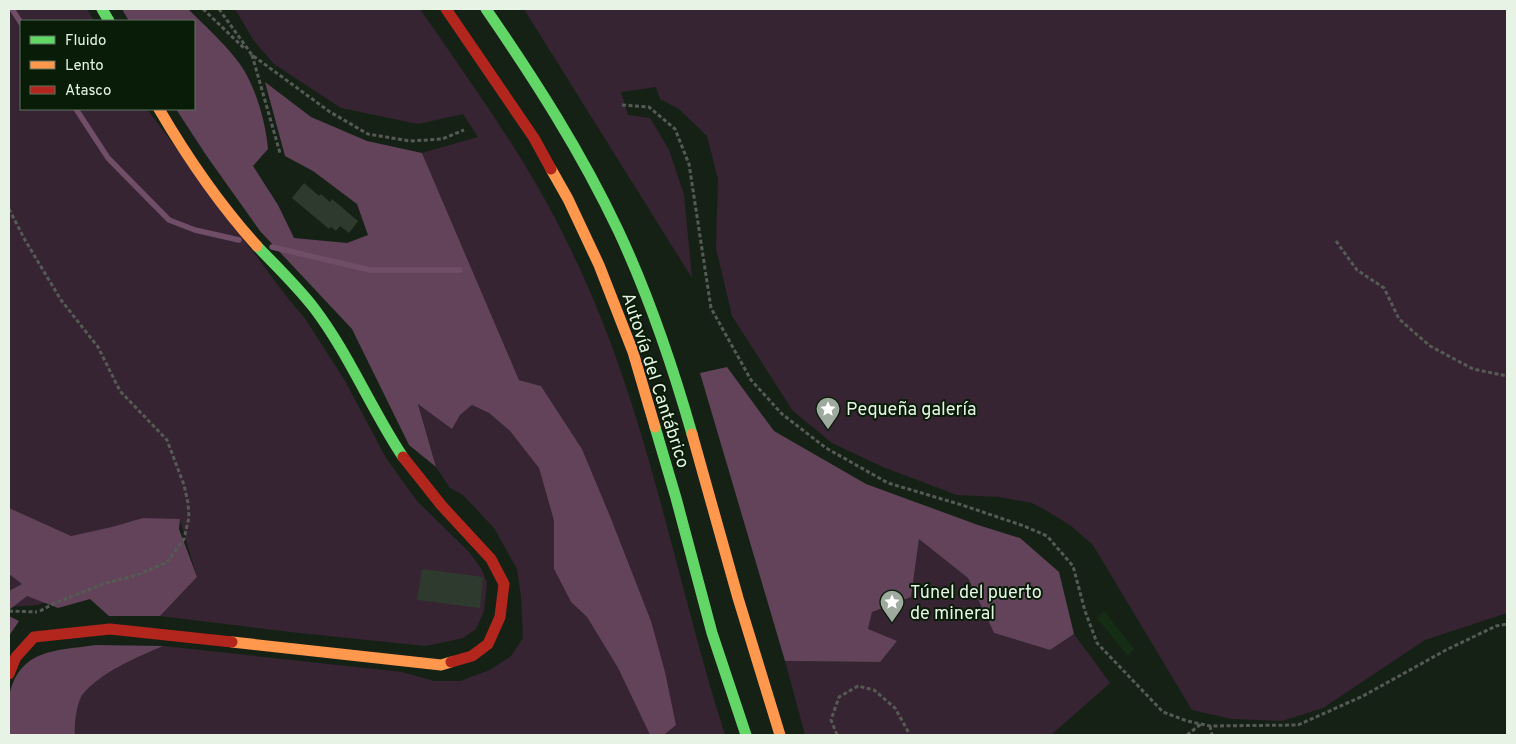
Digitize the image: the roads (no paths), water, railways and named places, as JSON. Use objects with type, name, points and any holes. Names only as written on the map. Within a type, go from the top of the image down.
[{"type":"highway","points":[[102,9],[108,20]]},
{"type":"highway","name":"Autovía del Cantábrico","points":[[446,9],[534,138],[568,199],[599,264],[633,352],[676,498],[712,633],[746,735]]},
{"type":"highway","name":"Autovía del Cantábrico","points":[[486,9],[529,71],[568,134],[635,267],[657,325],[692,437],[746,632],[780,735]]},
{"type":"highway","points":[[9,674],[16,657],[34,637],[110,629],[441,665],[472,656],[488,644],[500,617],[504,584],[491,559],[442,506],[411,468],[359,378],[314,308],[241,228],[179,143],[160,110]]},
{"type":"waterway","points":[[12,9],[20,21]]},
{"type":"waterway","points":[[77,110],[108,158],[169,220],[195,230],[239,240]]},
{"type":"waterway","points":[[272,247],[370,270],[460,270]]},
{"type":"place","name":"Pequeña galería","points":[[828,430]]},
{"type":"place","name":"Túnel del puerto de mineral","points":[[892,623]]}]
